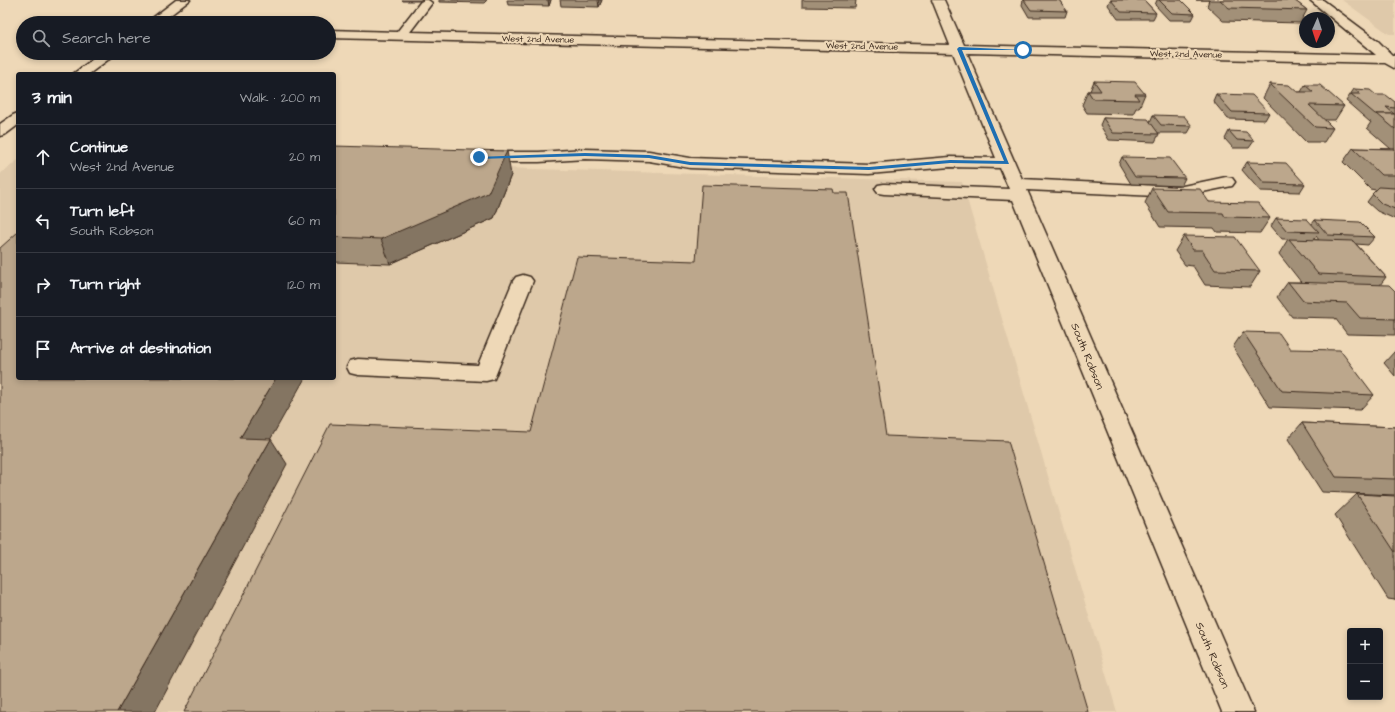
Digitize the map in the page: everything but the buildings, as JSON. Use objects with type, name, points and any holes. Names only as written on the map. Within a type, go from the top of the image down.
[{"type":"street","points":[[162,16],[184,0]]},
{"type":"street","name":"South Robson","points":[[938,0],[1019,189],[1238,712]]},
{"type":"street","points":[[1316,0],[1393,61]]},
{"type":"street","points":[[401,35],[426,3]]},
{"type":"street","name":"West 2nd Avenue","points":[[336,34],[1393,61]]},
{"type":"street","points":[[83,72],[100,60]]},
{"type":"street","points":[[0,131],[16,119]]},
{"type":"street","points":[[0,134],[16,136]]},
{"type":"street","points":[[464,157],[539,157],[593,154],[649,156],[690,163],[869,169],[950,162],[1008,163]]},
{"type":"street","points":[[884,189],[1019,189],[1178,192],[1226,182]]},
{"type":"street","points":[[358,367],[486,373],[523,281]]},
{"type":"shaded area","points":[[1342,0],[1395,0],[1395,34],[1389,34]]},
{"type":"shaded area","points":[[16,162],[16,380],[336,380],[336,163],[962,182],[1117,712],[0,712],[0,174]]},
{"type":"route","points":[[479,157],[539,157],[585,154],[649,156],[690,163],[869,169],[950,162],[1008,163],[959,49],[1023,50]]}]
